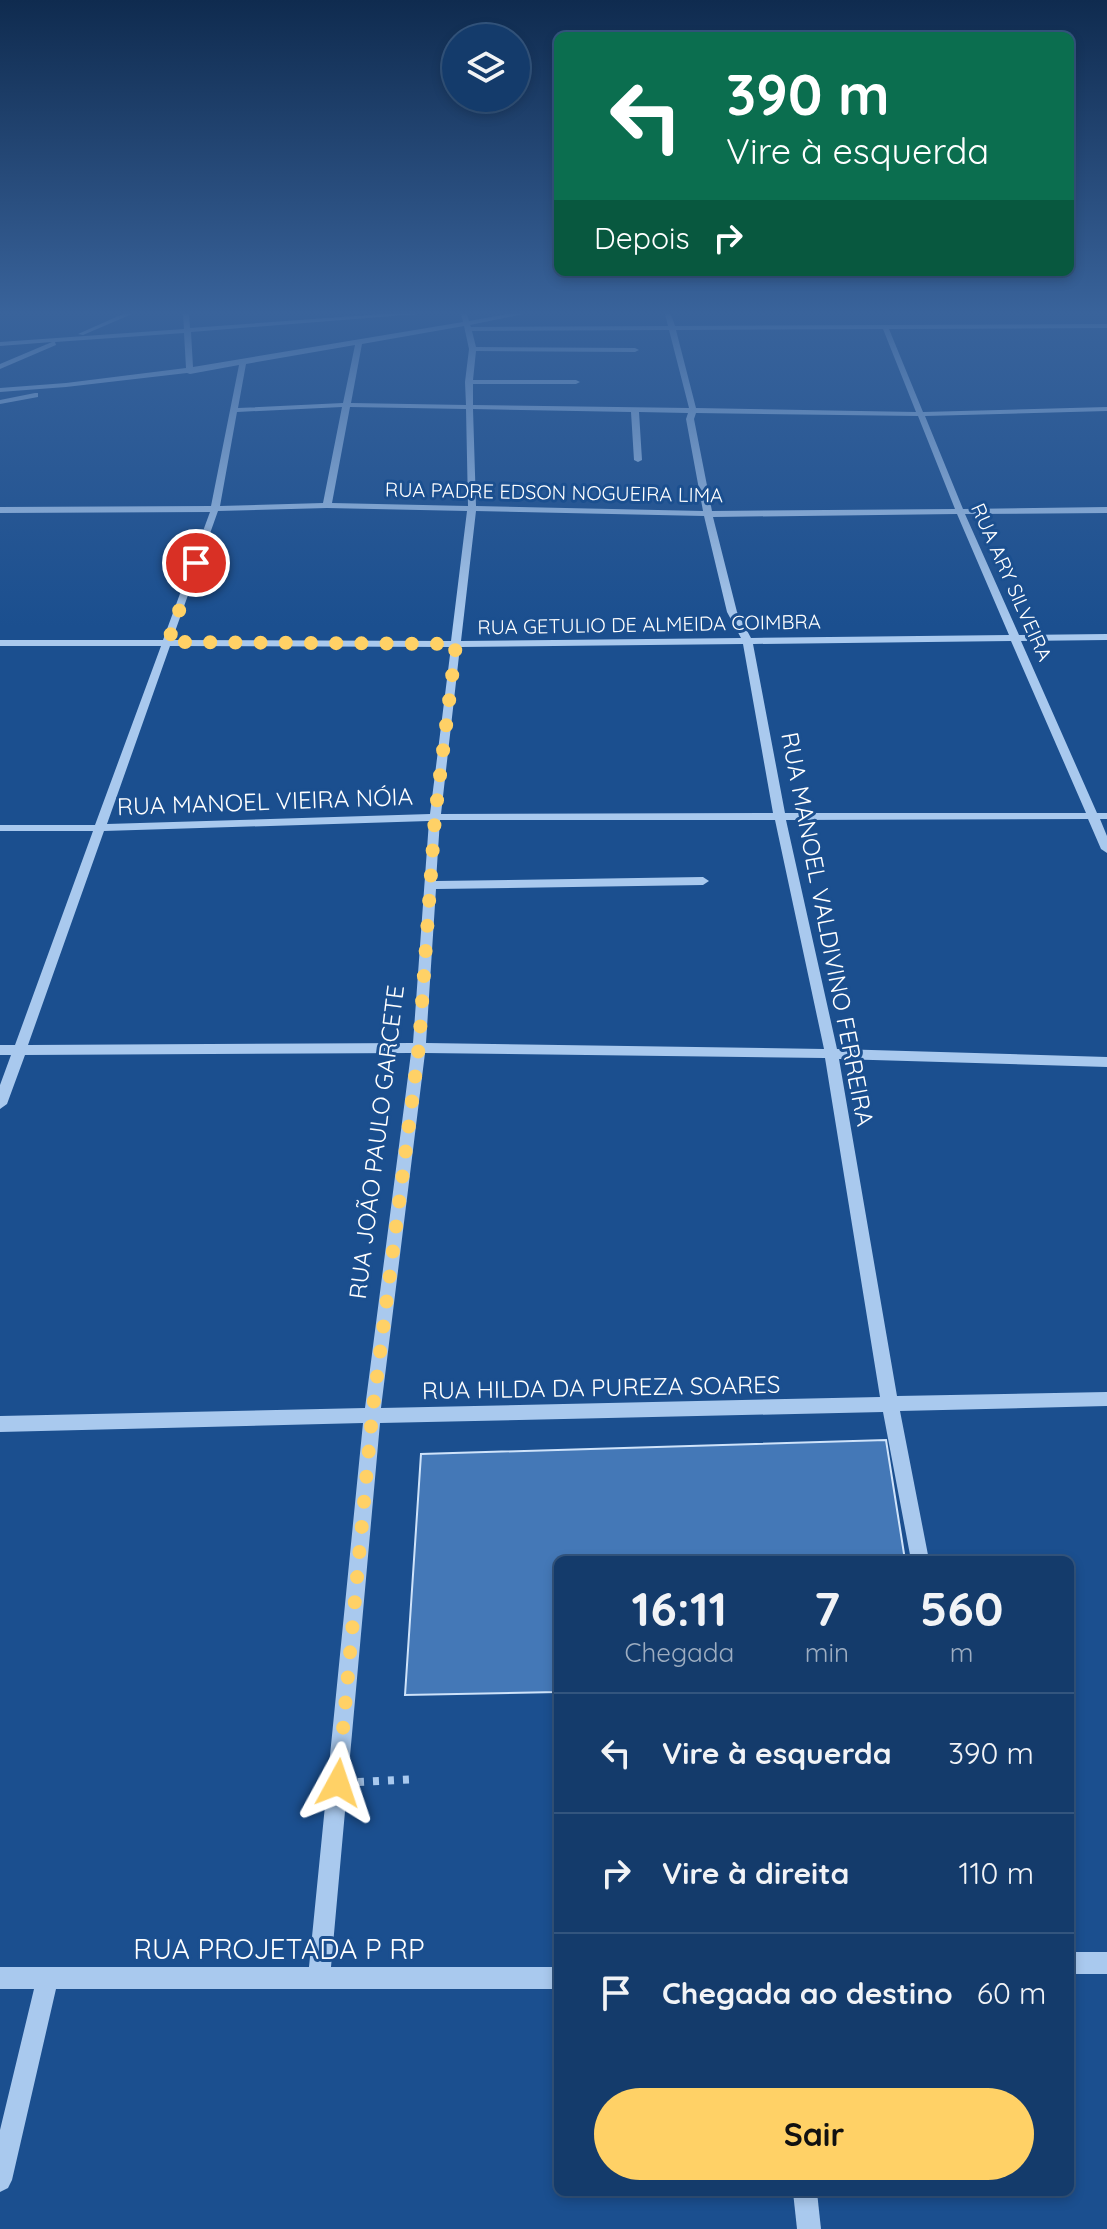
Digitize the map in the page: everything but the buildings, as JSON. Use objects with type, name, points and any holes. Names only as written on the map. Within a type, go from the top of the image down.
[{"type":"street","points":[[0,1104],[215,509],[232,418]]},
{"type":"street","points":[[327,505],[344,418]]},
{"type":"street","name":"RUA JOÃO PAULO GARCETE","points":[[319,1977],[372,1416],[419,1046],[435,817],[472,508],[470,418]]},
{"type":"street","points":[[635,418],[638,460]]},
{"type":"street","name":"RUA MANOEL VALDIVINO FERREIRA","points":[[690,418],[708,514],[732,612],[747,640],[780,819],[831,1052],[890,1405],[919,1556]]},
{"type":"street","name":"RUA ARY SILVEIRA","points":[[923,418],[961,514],[1019,640],[1107,849]]},
{"type":"street","name":"RUA PADRE EDSON NOGUEIRA LIMA","points":[[0,510],[327,505],[708,514],[961,514],[1107,510]]},
{"type":"street","name":"RUA GETULIO DE ALMEIDA COIMBRA","points":[[0,643],[456,644],[1107,637]]},
{"type":"street","name":"RUA MANOEL VIEIRA NÓIA","points":[[0,828],[101,828],[435,817],[780,819],[1107,816]]},
{"type":"street","points":[[430,885],[703,881]]},
{"type":"street","points":[[0,1050],[419,1046],[831,1052],[1107,1062]]},
{"type":"street","name":"RUA HILDA DA PUREZA SOARES","points":[[0,1424],[1107,1399]]},
{"type":"street","points":[[1074,1963],[1107,1963]]},
{"type":"street","name":"RUA PROJETADA P RP","points":[[0,1978],[554,1978]]},
{"type":"street","points":[[0,2180],[47,1980]]},
{"type":"street","points":[[805,2196],[809,2229]]},
{"type":"path","points":[[338,1783],[417,1779]]},
{"type":"route","points":[[196,563],[168,642],[456,644],[435,817],[419,1046],[372,1416],[338,1783]]}]
